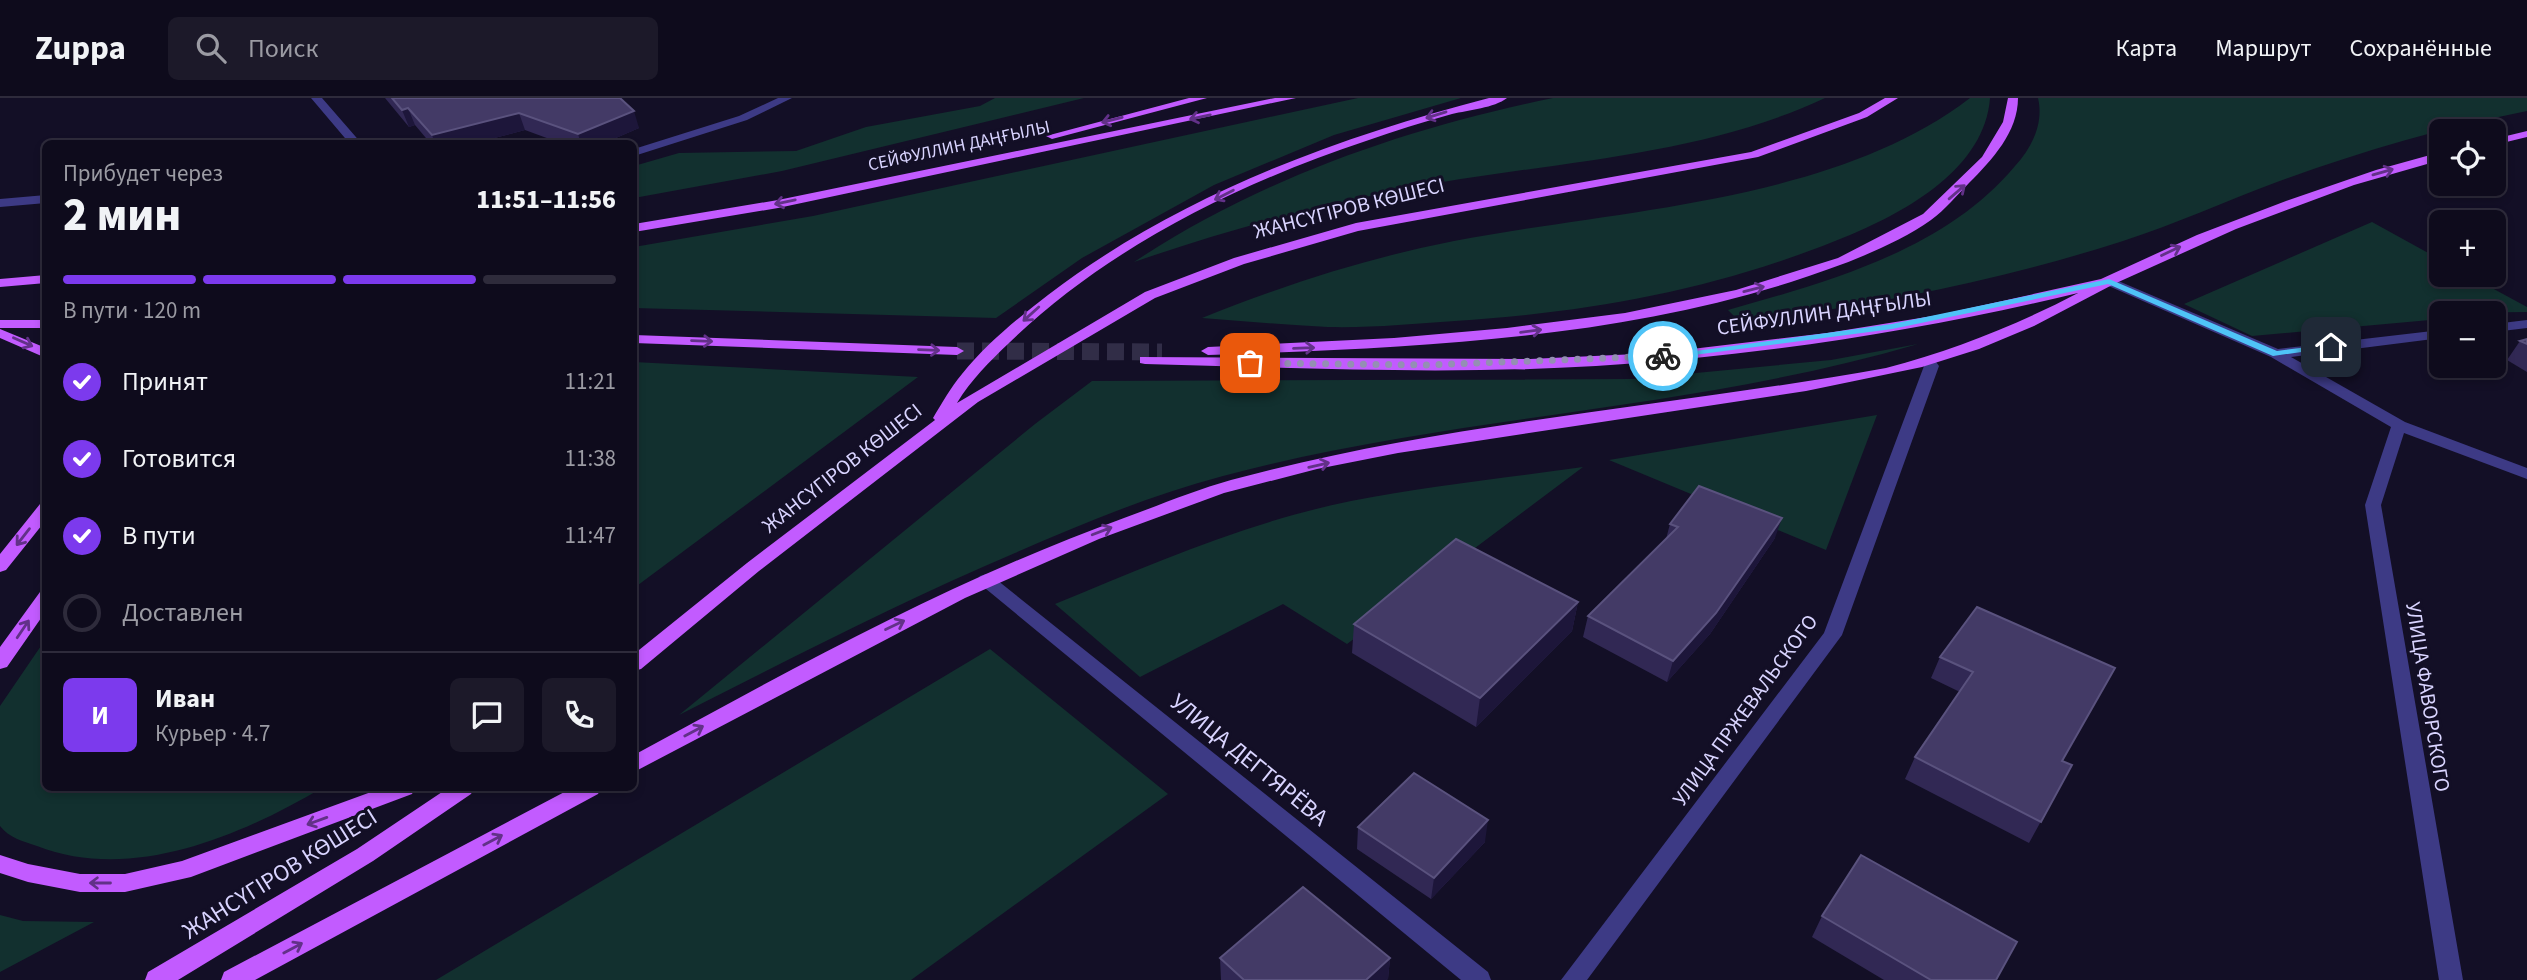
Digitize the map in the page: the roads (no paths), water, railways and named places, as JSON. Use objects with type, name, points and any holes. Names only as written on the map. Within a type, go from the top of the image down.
[{"type":"main road","points":[[826,193],[1202,98]]},
{"type":"main road","name":"СЕЙФУЛЛИН ДАҢҒЫЛЫ","points":[[637,227],[826,193],[1291,98]]},
{"type":"main road","points":[[934,429],[971,371],[1036,309],[1156,231],[1245,184],[1328,149],[1454,109],[1502,98]]},
{"type":"main road","name":"ЖАНСҮГІРОВ КӨШЕСІ","points":[[637,662],[753,567],[973,398],[1150,295],[1298,242],[1403,216],[1754,155],[1863,115],[1893,98]]},
{"type":"main road","points":[[1162,352],[1350,346],[1523,332],[1624,317],[1767,285],[1881,243],[1933,213],[1974,177],[1995,146],[2014,107],[2013,98]]},
{"type":"main road","points":[[2506,139],[2526,135]]},
{"type":"main road","name":"СЕЙФУЛЛИН ДАҢҒЫЛЫ","points":[[1144,360],[1426,365],[1659,357],[1892,327],[2109,281],[2173,250],[2239,223],[2362,178],[2429,159]]},
{"type":"main road","points":[[0,283],[42,279]]},
{"type":"main road","points":[[637,762],[834,656],[986,580],[1050,551],[1235,485],[1426,444],[1844,380],[1929,362],[2057,312],[2109,281]]},
{"type":"main road","points":[[0,324],[42,324]]},
{"type":"main road","points":[[0,332],[42,352]]},
{"type":"main road","points":[[637,339],[957,351]]},
{"type":"main road","points":[[0,566],[42,513]]},
{"type":"main road","points":[[0,662],[42,602]]},
{"type":"main road","points":[[0,864],[80,883],[125,883],[183,870],[396,791]]},
{"type":"main road","name":"ЖАНСҮГІРОВ КӨШЕСІ","points":[[158,980],[365,855],[459,791]]},
{"type":"main road","points":[[233,980],[584,791]]},
{"type":"street","points":[[316,98],[353,140]]},
{"type":"street","points":[[637,152],[743,118],[787,98]]},
{"type":"street","points":[[0,203],[42,199]]},
{"type":"street","points":[[2109,281],[2276,354],[2399,425],[2527,474]]},
{"type":"street","points":[[2506,327],[2527,324]]},
{"type":"street","points":[[2276,354],[2429,335]]},
{"type":"street","name":"УЛИЦА ПРЖЕВАЛЬСКОГО","points":[[1573,980],[1833,635],[1931,366],[1929,362]]},
{"type":"street","name":"УЛИЦА ФАВОРСКОГО","points":[[2399,425],[2373,505],[2451,980]]},
{"type":"street","name":"УЛИЦА ДЕГТЯРЁВА","points":[[986,580],[1479,980]]},
{"type":"tunnel","points":[[957,351],[1162,352]]}]
